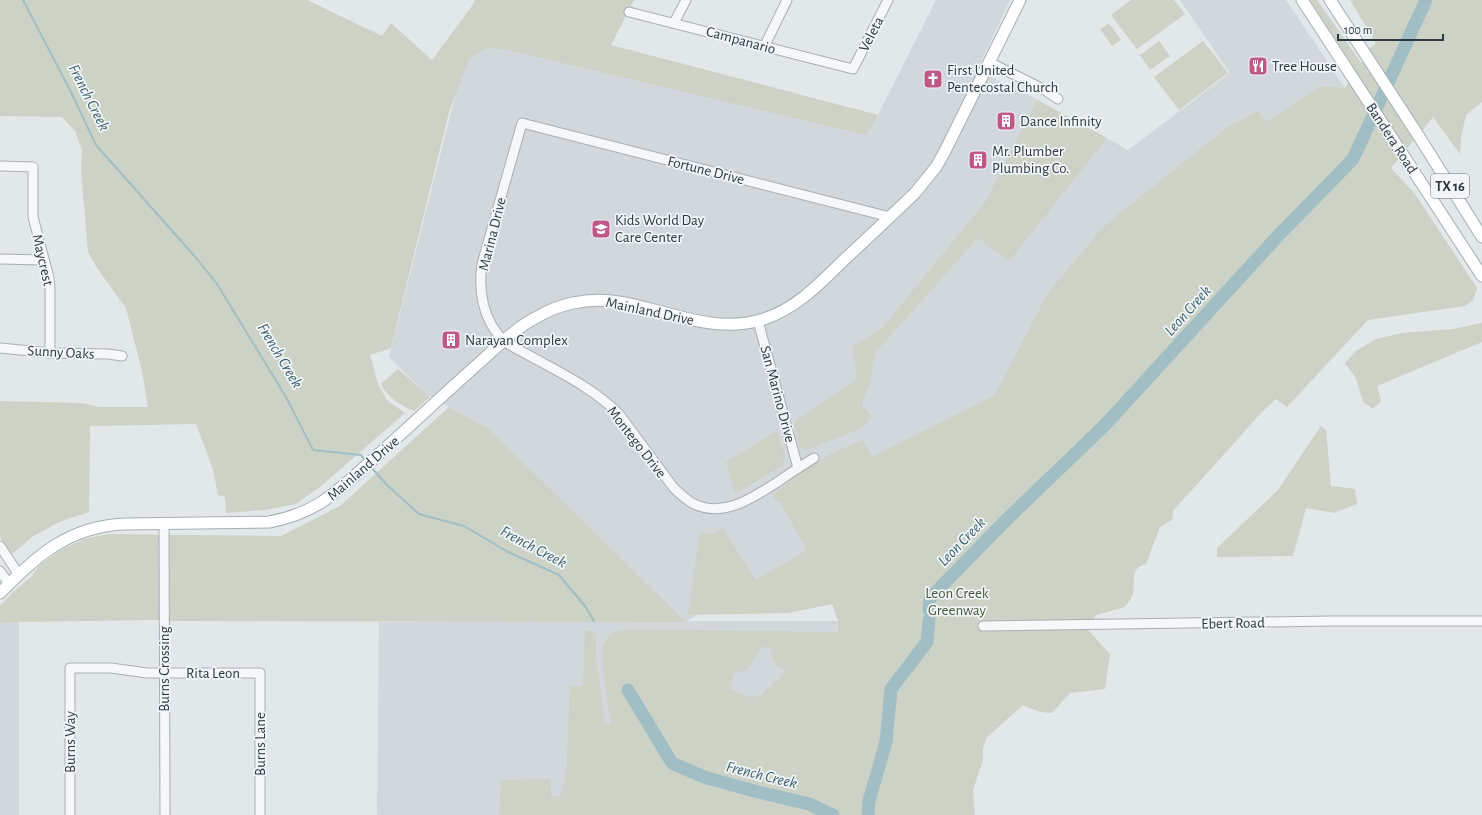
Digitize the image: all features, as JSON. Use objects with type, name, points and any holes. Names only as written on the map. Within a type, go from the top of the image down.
[{"type":"main road","name":"Mainland Drive","points":[[0,593],[51,546],[75,533],[115,524],[252,524],[279,520],[304,513],[328,499],[504,341],[525,324],[547,311],[585,301],[605,301],[625,303],[713,324],[738,324],[778,314],[801,300],[890,217],[918,189],[936,167],[1020,0]]},
{"type":"main road","name":"Bandera Road","points":[[1302,0],[1482,276]]},
{"type":"main road","name":"Bandera Road","points":[[1330,0],[1482,237]]},
{"type":"street","points":[[674,23],[686,0]]},
{"type":"street","points":[[764,47],[787,0]]},
{"type":"street","name":"Veleta","points":[[853,69],[888,0]]},
{"type":"street","name":"Campanario","points":[[628,12],[853,69]]},
{"type":"street","points":[[989,62],[1044,89],[1058,98]]},
{"type":"street","name":"Fortune Drive","points":[[522,124],[890,217]]},
{"type":"street","name":"Marina Drive","points":[[504,341],[493,328],[485,310],[482,299],[481,273],[482,264],[522,124]]},
{"type":"street","name":"Maycrest","points":[[0,166],[33,167],[34,217],[49,278],[50,353]]},
{"type":"street","points":[[0,260],[44,260]]},
{"type":"street","name":"San Marino Drive","points":[[758,320],[798,468]]},
{"type":"street","name":"Montego Drive","points":[[504,341],[583,385],[610,404],[619,414],[672,487],[694,504],[707,508],[720,508],[740,504],[752,498],[798,468]]},
{"type":"street","name":"Sunny Oaks","points":[[0,348],[50,353],[99,353],[122,356]]},
{"type":"street","points":[[798,468],[814,458]]},
{"type":"street","name":"Burns Crossing","points":[[164,524],[165,815]]},
{"type":"street","points":[[0,546],[19,575]]},
{"type":"street","points":[[0,571],[9,584]]},
{"type":"street","name":"Ebert Road","points":[[983,626],[1332,621],[1482,621]]},
{"type":"street","name":"Rita Leon","points":[[70,668],[111,668],[147,673],[260,673]]},
{"type":"street","name":"Burns Way","points":[[70,668],[70,815]]},
{"type":"street","name":"Burns Lane","points":[[260,673],[260,815]]},
{"type":"shaded area","points":[[936,0],[1010,0],[977,70],[1038,100],[1128,150],[1230,73],[1180,0],[1286,0],[1345,88],[1320,86],[1267,123],[1258,111],[1229,126],[994,431],[905,493],[687,621],[838,621],[807,815],[377,815],[379,622],[685,621],[489,429],[426,394],[389,357],[471,34],[865,135],[878,115]]},
{"type":"shaded area","points":[[19,622],[19,815],[0,815],[0,623]]},
{"type":"green space","points":[[0,0],[307,0],[382,36],[391,23],[432,60],[475,0],[634,0],[611,45],[878,115],[866,135],[504,49],[486,48],[469,59],[449,112],[391,348],[370,355],[378,384],[387,400],[405,413],[321,486],[296,504],[265,510],[226,513],[225,497],[218,495],[213,469],[196,424],[90,426],[89,512],[59,522],[32,537],[11,555],[0,537],[0,401],[82,403],[99,407],[148,407],[142,371],[126,308],[97,268],[88,252],[81,171],[82,150],[75,131],[62,117],[0,116]]},
{"type":"green space","points":[[1131,0],[1174,0],[1185,14],[1137,49],[1111,15]]},
{"type":"green space","name":"Leon Creek Greenway","points":[[1310,0],[1317,0],[1361,63],[1369,49],[1376,43],[1350,0],[1482,0],[1482,102],[1466,115],[1461,137],[1460,154],[1433,117],[1391,168],[1415,194],[1477,288],[1473,300],[1465,306],[1368,320],[1287,407],[1276,399],[1262,412],[1173,511],[1172,520],[1160,527],[1146,564],[1141,566],[1135,572],[1132,595],[1125,607],[1095,616],[1088,630],[1110,654],[1105,689],[1070,693],[1052,713],[1040,712],[1023,705],[986,738],[983,749],[983,760],[973,790],[975,815],[499,815],[501,780],[550,779],[551,796],[560,797],[566,777],[570,686],[583,686],[585,631],[591,631],[596,634],[596,657],[605,725],[611,724],[606,695],[602,649],[606,640],[616,632],[627,629],[837,632],[838,621],[832,604],[788,613],[688,615],[700,533],[710,534],[723,528],[756,580],[807,550],[779,501],[776,502],[773,495],[814,461],[817,463],[832,453],[863,440],[872,457],[994,396],[1048,293],[1098,233],[1115,217],[1229,126],[1258,111],[1267,122],[1320,86],[1345,88],[1356,71]],"holes":[[[762,646],[770,649],[777,666],[787,671],[760,696],[749,697],[730,689],[735,673],[748,669]]]},
{"type":"green space","points":[[1109,23],[1121,40],[1112,46],[1100,29]]},
{"type":"green space","points":[[1159,41],[1170,56],[1150,70],[1140,55]]},
{"type":"green space","points":[[1203,41],[1228,73],[1179,110],[1154,77]]},
{"type":"green space","points":[[1037,100],[1107,138],[1009,261],[978,238],[875,353],[871,380],[863,400],[863,407],[873,416],[862,428],[807,450],[800,447],[794,422],[857,379],[853,347],[884,326],[986,201]]},
{"type":"green space","points":[[1482,323],[1482,342],[1377,386],[1381,401],[1373,409],[1363,402],[1356,378],[1345,363],[1356,351],[1376,339],[1402,333],[1452,329]]},
{"type":"green space","points":[[398,369],[430,397],[414,411],[395,400],[387,393],[381,384]]},
{"type":"green space","points":[[449,407],[489,429],[686,622],[156,620],[0,623],[0,606],[14,591],[31,577],[40,565],[61,550],[84,539],[109,534],[281,536],[340,506]]},
{"type":"green space","points":[[1321,426],[1326,430],[1331,486],[1355,489],[1357,504],[1334,513],[1306,508],[1293,556],[1217,557],[1217,548],[1278,490]]},
{"type":"green space","points":[[777,431],[785,457],[782,466],[735,494],[726,462]]},
{"type":"waterway","name":"French Creek","points":[[23,0],[71,92],[96,145],[197,259],[217,284],[286,397],[313,450],[361,455],[366,461]]},
{"type":"waterway","name":"Leon Creek","points":[[929,610],[930,598],[1005,521],[1105,425],[1276,238],[1353,159],[1426,0]]},
{"type":"waterway","name":"French Creek","points":[[371,467],[387,485],[419,514],[464,526],[508,552],[559,575],[585,606],[594,621]]},
{"type":"waterway","name":"Leon Creek","points":[[868,815],[869,801],[886,742],[891,689],[927,642],[929,620]]},
{"type":"waterway","name":"French Creek","points":[[628,690],[672,763],[704,777],[809,804],[833,815]]},
{"type":"place","name":"Tree House","points":[[1258,66]]},
{"type":"place","name":"First United Pentecostal Church","points":[[933,79]]},
{"type":"place","name":"Dance Infinity","points":[[1006,121]]},
{"type":"place","name":"Mr. Plumber Plumbing Co.","points":[[978,160]]},
{"type":"place","name":"Kids World Day Care Center","points":[[601,229]]},
{"type":"place","name":"Narayan Complex","points":[[451,340]]}]
